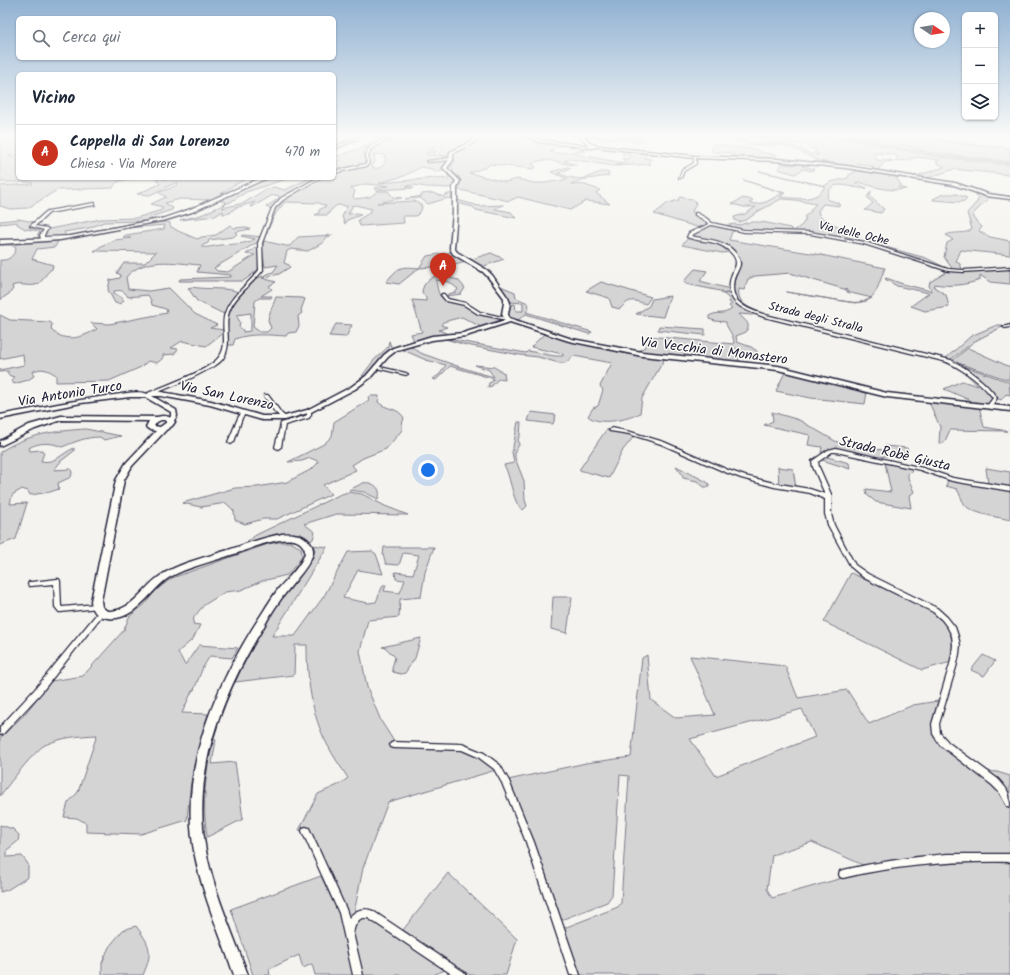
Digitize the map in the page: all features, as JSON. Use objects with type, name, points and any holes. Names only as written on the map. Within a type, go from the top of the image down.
[{"type":"main road","points":[[0,242],[46,241],[72,238],[174,217],[257,182]]},
{"type":"main road","points":[[0,444],[32,427],[54,420],[77,418],[132,418],[159,418],[167,418],[171,421],[168,426],[152,430],[132,418]]},
{"type":"main road","points":[[159,418],[120,480],[98,610],[112,615],[128,610],[141,600],[157,582],[174,571],[269,540],[281,537],[294,537],[305,542],[309,549],[305,562],[278,596],[261,622],[231,676],[210,731],[198,780],[196,821],[202,858],[241,975]]},
{"type":"street","points":[[149,395],[198,372],[221,359],[225,351],[227,338],[226,319],[228,309],[238,295],[261,270],[260,243],[274,208],[282,199],[313,182]]},
{"type":"street","points":[[458,182],[455,187],[455,212],[452,248],[455,253],[485,271],[490,276],[506,298],[507,303],[505,314],[509,320]]},
{"type":"street","points":[[939,182],[955,184],[987,195],[1010,198]]},
{"type":"street","points":[[72,238],[42,238],[46,229],[32,226],[48,212],[94,204]]},
{"type":"street","name":"Via delle Oche","points":[[696,214],[711,224],[747,232],[808,233],[864,243],[910,256],[949,271],[1010,268]]},
{"type":"street","name":"Strada degli Stralla","points":[[711,224],[690,234],[689,237],[724,245],[736,258],[738,266],[733,278],[731,293],[733,299],[741,306],[771,317],[949,361],[964,369],[992,393],[994,398],[989,406]]},
{"type":"street","points":[[443,295],[447,300],[465,304],[479,313],[509,320]]},
{"type":"street","name":"Via San Lorenzo","points":[[149,395],[161,394],[211,403],[262,418],[285,418],[309,411],[354,388],[368,377],[389,353],[400,347],[432,338],[464,335],[509,320]]},
{"type":"street","name":"Via Vecchia di Monastero","points":[[509,320],[571,340],[646,355],[778,368],[887,395],[927,401],[1010,409]]},
{"type":"street","points":[[1004,327],[1010,326]]},
{"type":"street","points":[[376,367],[406,374]]},
{"type":"street","name":"Via Antonio Turco","points":[[0,417],[81,401],[130,395],[149,395]]},
{"type":"street","points":[[149,395],[174,411],[175,414],[171,421]]},
{"type":"street","points":[[266,396],[285,418]]},
{"type":"street","points":[[159,418],[167,411],[166,406]]},
{"type":"street","points":[[278,447],[283,424],[307,417],[309,415],[309,411]]},
{"type":"street","points":[[231,442],[240,418],[244,413]]},
{"type":"street","points":[[612,430],[633,433],[659,440],[744,477],[774,485],[817,492],[828,498]]},
{"type":"street","name":"Strada Robè Giusta","points":[[1010,489],[952,479],[913,467],[835,450],[823,454],[815,462],[827,489],[828,514],[832,528],[848,558],[856,569],[866,576],[935,610],[944,618],[951,628],[956,642],[957,654],[935,723],[936,732],[946,745],[997,784],[1010,803]]},
{"type":"street","points":[[31,584],[57,581],[58,607],[61,610],[98,610]]},
{"type":"street","points":[[0,732],[33,696],[98,610]]},
{"type":"street","points":[[394,745],[462,747],[481,755],[497,767],[505,781],[530,842],[575,975]]},
{"type":"street","points":[[306,831],[344,912],[358,975]]},
{"type":"street","points":[[843,874],[885,864],[940,860],[1010,858]]},
{"type":"street","points":[[349,933],[350,924],[355,917],[362,914],[370,914],[461,975]]},
{"type":"shaded area","points":[[0,182],[118,182],[113,188],[57,190],[28,208],[10,209],[0,206],[0,186],[33,184],[31,182]]},
{"type":"shaded area","points":[[158,182],[242,182],[211,200],[180,199],[165,203],[173,208],[172,210],[150,217],[154,221],[104,222],[89,228],[64,232],[66,236],[44,237],[43,235],[49,229],[101,219],[136,218],[162,210],[163,207],[151,204],[166,197],[158,192],[173,187],[178,184],[177,182],[150,195],[137,194],[160,184]]},
{"type":"shaded area","points":[[278,182],[246,192],[229,203],[217,200],[255,183]]},
{"type":"shaded area","points":[[303,182],[310,182],[282,197],[271,209],[266,207],[279,198],[278,195],[271,196],[252,207],[250,206],[255,202],[235,208],[230,213],[223,214],[223,211],[215,216],[180,220],[201,215],[227,203],[222,208],[244,203],[263,191],[274,187],[285,190]]},
{"type":"shaded area","points":[[313,182],[384,182],[379,183],[456,182],[452,188],[414,185],[406,186],[414,188],[377,190],[374,188],[389,186],[366,184],[351,188],[355,191],[353,197],[355,199],[370,197],[378,191],[388,191],[393,197],[402,198],[377,203],[415,201],[422,206],[421,211],[416,216],[403,216],[404,223],[360,226],[358,220],[369,213],[372,209],[355,205],[351,206],[352,207],[348,214],[358,213],[361,215],[347,220],[345,224],[342,217],[347,206],[337,205],[328,215],[315,215],[319,213],[319,210],[326,206],[319,203],[285,202],[276,213],[266,233],[273,213],[280,203]]},
{"type":"shaded area","points":[[460,182],[545,183],[577,182],[571,184],[585,185],[600,190],[596,193],[610,204],[586,201],[570,210],[518,197],[509,201],[456,189]]},
{"type":"shaded area","points":[[748,182],[785,193],[780,197],[805,198],[817,195],[825,186],[832,182],[899,182],[901,185],[898,187],[906,189],[888,189],[859,182],[855,183],[867,188],[843,185],[832,187],[829,191],[827,199],[838,203],[840,206],[823,204],[818,211],[820,217],[839,227],[845,236],[926,258],[952,271],[868,244],[817,234],[744,231],[723,226],[758,222],[790,228],[794,231],[802,225],[806,219],[804,217],[816,204],[781,199],[757,212],[748,219],[739,222],[735,220],[734,217],[745,214],[756,207],[744,207],[732,204],[743,198],[753,200],[749,203],[757,204],[766,202],[783,193]]},
{"type":"shaded area","points":[[928,182],[953,184],[960,187]]},
{"type":"shaded area","points":[[871,191],[870,197],[884,209],[881,213],[865,210],[873,203],[867,197]]},
{"type":"shaded area","points":[[978,192],[994,197],[989,198],[973,214],[973,218],[982,227],[979,231],[990,237],[1010,241],[1010,255],[961,250],[956,261],[960,264],[963,271],[954,271],[944,257],[947,243],[953,240],[946,235],[967,232],[972,229],[967,213],[977,202],[979,197],[976,195]]},
{"type":"shaded area","points":[[433,193],[444,197],[445,195],[453,193],[453,199],[448,198],[428,204],[420,198],[405,199],[422,196],[422,194]]},
{"type":"shaded area","points":[[943,194],[956,194],[967,198],[960,202],[933,200]]},
{"type":"shaded area","points":[[680,197],[694,200],[696,203],[692,212],[709,224],[700,228],[654,214],[668,203],[679,200],[678,199]]},
{"type":"shaded area","points":[[457,200],[479,206],[504,205],[495,209],[511,212],[516,218],[476,210],[473,207],[457,203]]},
{"type":"shaded area","points":[[19,219],[33,222],[30,228],[44,229],[40,237],[42,239],[36,240],[40,235],[37,235],[40,231],[25,229],[17,224],[17,222],[0,224],[0,221]]},
{"type":"shaded area","points":[[167,222],[178,231],[197,239],[216,235],[230,225],[234,228],[244,227],[250,229],[235,232],[237,234],[233,237],[209,240],[208,243],[201,247],[242,243],[255,239],[241,236],[243,235],[262,237],[261,240],[214,268],[217,271],[228,272],[255,255],[246,254],[257,247],[260,268],[243,281],[179,281],[180,279],[231,277],[231,275],[197,272],[200,265],[171,262],[151,263],[142,266],[134,270],[126,277],[128,289],[149,291],[169,288],[195,314],[217,325],[210,328],[224,330],[224,332],[206,346],[182,341],[171,348],[178,349],[174,354],[163,355],[163,358],[157,363],[148,361],[141,367],[109,381],[56,382],[56,375],[50,371],[41,369],[32,372],[34,376],[28,380],[14,384],[11,380],[14,377],[8,375],[8,371],[0,372],[0,370],[24,365],[23,354],[0,359],[0,315],[10,320],[50,322],[52,324],[51,330],[57,334],[62,337],[74,338],[85,335],[97,329],[91,323],[109,324],[167,313],[166,309],[152,305],[148,295],[128,297],[122,291],[114,291],[114,293],[124,301],[119,304],[115,303],[108,290],[110,280],[120,278],[121,275],[117,273],[124,263],[145,263],[156,252],[94,251],[115,240],[131,238],[123,237],[126,235],[164,229],[165,225],[128,228],[151,223]]},
{"type":"shaded area","points":[[711,225],[736,230],[732,232],[729,240],[816,254],[885,268],[877,289],[871,298],[847,292],[847,290],[790,273],[755,276],[748,279],[744,290],[739,289],[739,297],[743,303],[758,312],[793,321],[769,317],[741,305],[735,300],[733,295],[733,287],[740,262],[726,245],[716,242],[717,241],[709,241],[691,237],[691,235]]},
{"type":"shaded area","points":[[333,235],[325,238],[324,242],[308,251],[291,249],[287,251],[284,263],[290,267],[279,274],[262,278],[276,282],[269,286],[272,289],[261,296],[272,296],[271,298],[259,298],[255,301],[253,327],[260,332],[267,332],[271,328],[268,320],[276,297],[302,298],[305,299],[301,310],[302,313],[298,316],[299,326],[296,332],[288,333],[286,336],[260,335],[241,337],[235,339],[233,345],[228,345],[227,320],[231,308],[242,291],[255,279],[273,272],[278,265],[265,267],[262,248],[264,241],[290,246],[298,237]],"holes":[[[251,313],[250,331],[243,332],[243,330],[239,327],[240,322],[236,315]]]},
{"type":"shaded area","points":[[689,237],[722,245],[730,252],[722,253],[682,245]]},
{"type":"shaded area","points":[[58,241],[55,247],[37,249],[32,259],[53,265],[52,269],[40,282],[35,285],[12,286],[13,289],[10,293],[0,300],[0,260],[10,258],[16,250],[15,247],[11,245],[0,245],[0,243]]},
{"type":"shaded area","points":[[452,252],[466,262],[436,270],[433,267],[419,268],[427,256]]},
{"type":"shaded area","points":[[491,253],[504,259],[481,267],[469,260]]},
{"type":"shaded area","points":[[407,267],[419,268],[399,284],[386,282],[397,270]]},
{"type":"shaded area","points":[[695,269],[707,271],[700,281],[730,289],[730,293],[686,284],[684,281]]},
{"type":"shaded area","points":[[1010,269],[1008,270],[1010,271],[1010,284],[990,282],[980,275],[980,280],[969,283],[958,285],[935,284],[934,287],[946,295],[949,307],[925,311],[911,306],[929,293],[897,286],[885,279],[886,278],[931,291],[929,285],[930,282],[945,273],[945,270],[964,272]]},
{"type":"shaded area","points":[[440,275],[458,280],[465,288],[461,294],[447,296],[448,294],[456,292],[458,289],[449,282],[436,280],[439,294],[444,300],[465,305],[481,315],[504,321],[483,328],[462,317],[443,322],[441,325],[447,327],[439,330],[451,335],[433,336],[414,341],[411,334],[422,332],[412,300],[426,301],[426,298],[422,292],[424,285],[434,277]]},
{"type":"shaded area","points":[[601,282],[651,297],[646,304],[632,301],[626,303],[620,309],[612,307],[609,298],[586,291]]},
{"type":"shaded area","points":[[498,285],[515,292],[516,298],[528,303],[529,308],[526,312],[592,332],[589,334],[526,314],[518,320],[510,318],[508,314],[510,305],[515,304],[516,311],[523,311],[523,303],[511,302]]},
{"type":"shaded area","points":[[188,288],[234,290],[238,292],[228,304],[224,314],[197,301]]},
{"type":"shaded area","points":[[721,293],[730,294],[737,304],[756,313],[752,315],[739,314],[747,322],[748,329],[746,332],[736,336],[737,342],[757,351],[757,354],[753,355],[750,359],[746,358],[744,352],[736,348],[739,361],[753,363],[636,352],[645,347],[647,336],[734,344],[733,337],[727,327],[726,322],[709,319],[709,316],[732,309],[729,306],[732,304],[729,302],[730,300]]},
{"type":"shaded area","points":[[670,296],[663,317],[636,314],[649,306],[652,299]]},
{"type":"shaded area","points":[[871,298],[866,301],[856,303],[850,302],[865,301]]},
{"type":"shaded area","points":[[336,324],[352,325],[346,337],[329,336]]},
{"type":"shaded area","points":[[997,325],[1004,326],[975,341],[950,360],[945,359],[971,336]]},
{"type":"shaded area","points":[[659,326],[705,329],[705,335],[658,330]]},
{"type":"shaded area","points":[[546,332],[567,340],[665,358],[642,398],[640,413],[635,416],[613,421],[599,421],[588,416],[593,408],[598,406],[603,390],[600,386],[612,363],[574,356],[565,363],[559,363],[538,357],[466,345],[442,338],[526,353],[528,351],[563,356],[563,354],[531,347]]},
{"type":"shaded area","points":[[389,341],[391,349],[367,376],[362,376],[374,360],[388,347]]},
{"type":"shaded area","points":[[875,343],[938,358],[954,364],[964,370],[988,391],[993,398],[990,403],[986,404],[915,398],[870,391],[971,402],[972,401],[944,389],[962,381],[978,386],[956,367],[930,357],[889,348]]},
{"type":"shaded area","points":[[409,346],[423,354],[494,377],[489,370],[475,365],[494,367],[504,373],[505,380],[498,379],[492,386],[488,387],[489,383],[494,379],[450,366],[436,380],[433,379],[440,374],[446,365],[426,360],[401,349]]},
{"type":"shaded area","points":[[968,348],[1010,367],[1009,380],[952,361]]},
{"type":"shaded area","points":[[955,363],[1009,382],[1010,395],[1006,394],[1001,400],[996,398]]},
{"type":"shaded area","points":[[786,370],[821,380],[821,382],[825,383],[827,381],[867,392],[865,404],[811,398],[776,391]]},
{"type":"shaded area","points":[[379,396],[378,402],[381,405],[401,414],[404,418],[402,430],[386,449],[363,458],[352,465],[356,470],[323,485],[331,494],[277,519],[263,519],[245,524],[235,520],[234,511],[226,503],[201,507],[182,503],[235,488],[257,487],[287,482],[312,469],[318,461],[310,458],[302,461],[288,462],[324,444],[332,436],[334,422],[369,400],[368,397]]},
{"type":"shaded area","points":[[929,402],[979,406],[984,427],[1007,431],[950,430],[944,443],[939,443],[940,427]]},
{"type":"shaded area","points":[[531,412],[556,415],[553,424],[528,421]]},
{"type":"shaded area","points":[[772,412],[799,420],[835,441],[856,448],[886,450],[885,446],[907,448],[908,452],[875,458],[835,448],[821,453],[822,447],[808,445],[810,435],[764,425],[773,421]]},
{"type":"shaded area","points":[[518,422],[521,422],[520,436],[518,439],[519,445],[515,451],[515,458],[524,481],[525,500],[527,506],[523,510],[514,497],[509,476],[504,465],[514,463],[512,452]]},
{"type":"shaded area","points":[[86,429],[121,436],[104,440],[100,437],[90,438],[62,447],[45,443],[29,448],[30,451],[42,450],[44,453],[41,461],[46,462],[54,460],[74,448],[74,451],[61,461],[54,470],[71,469],[71,477],[58,483],[59,489],[50,492],[30,495],[28,491],[22,489],[12,495],[10,504],[27,503],[16,539],[0,545],[0,452],[20,441],[42,434]]},
{"type":"shaded area","points":[[606,430],[635,435],[623,450],[609,478],[579,470]]},
{"type":"shaded area","points":[[824,456],[849,463],[850,469],[819,459]]},
{"type":"shaded area","points":[[885,463],[913,469],[908,474],[908,478],[914,492],[909,496],[911,508],[876,502],[867,495],[866,489],[891,492]]},
{"type":"shaded area","points":[[676,466],[707,482],[709,487],[704,487],[697,481],[683,478]]},
{"type":"shaded area","points":[[778,467],[793,469],[796,488],[779,485]]},
{"type":"shaded area","points":[[986,468],[1010,472],[1010,487],[988,484]]},
{"type":"shaded area","points":[[948,480],[1010,490],[1010,520],[979,513],[968,508],[957,489],[946,486]]},
{"type":"shaded area","points":[[363,483],[370,483],[376,486],[379,492],[378,499],[364,492],[349,490]]},
{"type":"shaded area","points":[[348,492],[362,494],[385,506],[408,515],[336,514],[304,524],[315,532],[311,541],[296,533],[287,533],[268,536],[242,545],[256,535]]},
{"type":"shaded area","points":[[290,542],[301,548],[302,555],[299,561],[287,575],[262,581],[241,590],[225,592],[204,605],[194,617],[193,624],[200,625],[193,639],[178,652],[185,665],[199,645],[238,648],[232,658],[210,656],[203,667],[194,690],[192,691],[182,713],[208,714],[194,766],[187,820],[141,834],[86,832],[86,823],[77,818],[64,817],[68,803],[78,792],[97,735],[77,736],[51,742],[45,745],[28,760],[0,796],[0,738],[24,715],[51,681],[83,676],[124,630],[129,617],[144,605],[156,590],[172,578],[268,544]]},
{"type":"shaded area","points":[[313,545],[327,547],[272,636],[295,636],[324,596],[348,552],[372,551],[376,554],[383,574],[358,570],[343,598],[368,603],[376,602],[383,585],[386,585],[384,591],[400,593],[405,580],[396,579],[395,572],[413,574],[419,555],[403,553],[399,565],[386,564],[383,555],[384,547],[434,547],[425,572],[421,597],[400,599],[399,617],[368,620],[360,651],[367,687],[381,721],[395,743],[451,747],[473,752],[496,770],[388,802],[363,868],[354,913],[349,918],[311,832],[299,830],[318,794],[340,784],[348,778],[329,748],[317,721],[309,683],[307,645],[295,645],[294,675],[235,682],[264,625],[285,593],[313,557],[315,550]]},
{"type":"shaded area","points":[[851,573],[935,613],[945,624],[952,641],[951,662],[922,670],[824,622]]},
{"type":"shaded area","points":[[553,597],[572,597],[567,633],[551,629]]},
{"type":"shaded area","points":[[421,638],[415,658],[405,673],[401,674],[393,672],[392,668],[395,657],[386,648],[382,647]]},
{"type":"shaded area","points":[[647,655],[651,700],[676,718],[715,715],[690,656],[785,666],[798,698],[847,690],[869,724],[913,705],[938,701],[932,721],[933,734],[1001,792],[1010,809],[1010,856],[939,857],[863,865],[812,842],[772,855],[767,889],[772,898],[874,869],[946,862],[1010,861],[1010,975],[580,975],[564,928],[618,907],[621,903],[629,776],[620,775],[612,895],[607,902],[561,920],[534,841],[508,780],[586,763],[631,757],[642,658]],"holes":[[[802,709],[815,737],[716,776],[690,739]]]},
{"type":"shaded area","points":[[983,655],[995,661],[984,676],[971,670]]},
{"type":"shaded area","points":[[214,739],[216,740],[212,764],[235,762],[243,819],[207,837],[205,825],[205,788],[208,764]]},
{"type":"shaded area","points":[[986,771],[997,772],[1010,776],[1010,797],[1007,792]]},
{"type":"shaded area","points":[[0,825],[13,829],[19,835],[18,841],[7,850],[7,857],[22,856],[28,864],[28,877],[7,890],[0,892]]},
{"type":"shaded area","points":[[448,873],[517,939],[506,975],[470,975],[403,930]]},
{"type":"shaded area","points":[[321,876],[339,914],[353,975],[315,975],[312,964],[303,968],[299,955],[269,969],[270,975],[253,975],[231,909]]},
{"type":"shaded area","points":[[364,918],[372,920],[445,970],[433,975],[363,975],[353,932],[357,921]]},
{"type":"shaded area","points":[[136,926],[145,939],[149,949],[148,960],[143,975],[102,975],[102,963],[109,947],[123,930]]},
{"type":"place","name":"Cappella di San Lorenzo","points":[[443,286]]}]
